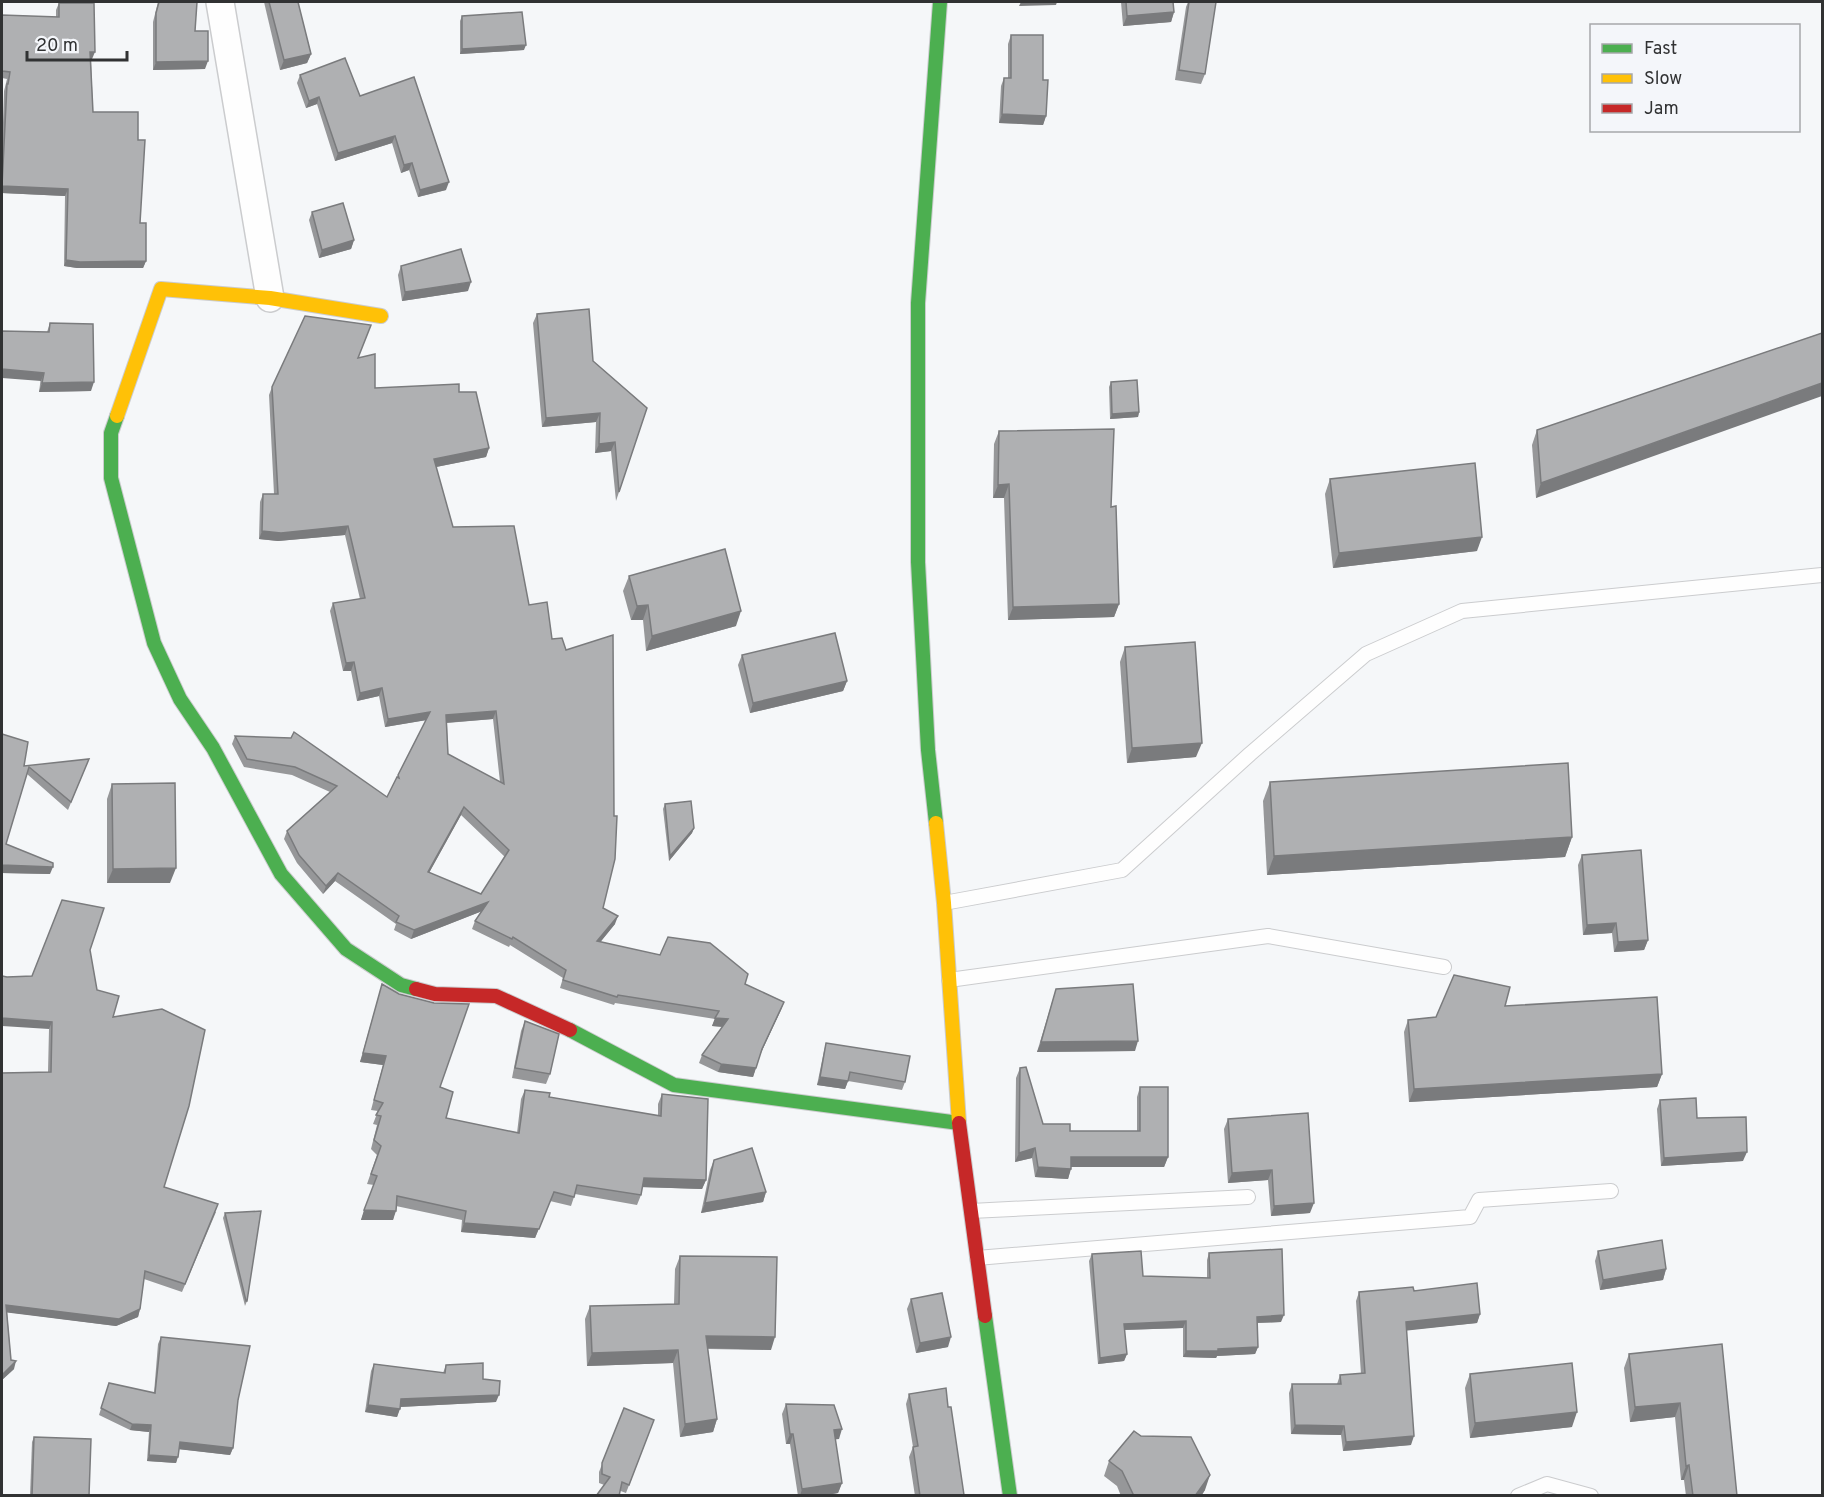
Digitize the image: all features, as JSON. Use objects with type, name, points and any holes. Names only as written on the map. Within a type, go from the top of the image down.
[{"type":"street","points":[[220,2],[270,298]]},
{"type":"street","points":[[940,2],[918,303],[918,562],[928,750],[944,903],[959,1123],[1010,1496]]},
{"type":"street","points":[[381,316],[270,298],[161,289],[111,433],[111,478],[154,644],[180,699],[213,748],[281,874],[346,949],[401,985],[435,994],[496,996],[588,1038],[674,1085],[959,1123]]},
{"type":"lane","points":[[944,903],[1122,870],[1250,754],[1366,654],[1462,611],[1822,575]]},
{"type":"lane","points":[[949,980],[1268,936],[1444,967]]},
{"type":"lane","points":[[977,1258],[1470,1217],[1479,1200],[1611,1191]]},
{"type":"lane","points":[[971,1211],[1248,1197]]},
{"type":"lane","points":[[1518,1496],[1547,1484],[1591,1496]]},
{"type":"building","points":[[159,2],[197,2],[195,31],[208,31],[208,61],[156,62],[156,13]]},
{"type":"building","points":[[269,2],[298,2],[311,54],[284,60]]},
{"type":"building","points":[[1126,2],[1173,2],[1174,12],[1127,16]]},
{"type":"building","points":[[1189,2],[1216,2],[1205,74],[1179,70]]},
{"type":"building","points":[[59,3],[94,3],[95,52],[90,52],[93,112],[138,112],[138,140],[145,140],[140,223],[146,223],[146,261],[80,262],[66,260],[68,189],[2,186],[7,84],[10,72],[2,71],[2,15],[59,17]]},
{"type":"building","points":[[522,12],[526,45],[462,49],[462,16]]},
{"type":"building","points":[[1011,35],[1043,35],[1043,80],[1048,80],[1046,116],[1002,114],[1004,78],[1011,78]]},
{"type":"building","points":[[345,58],[360,96],[414,77],[449,182],[420,190],[412,163],[404,165],[395,136],[338,153],[319,97],[309,101],[300,75]]},
{"type":"building","points":[[343,203],[354,240],[322,250],[312,212]]},
{"type":"building","points":[[461,249],[471,282],[405,292],[401,266]]},
{"type":"building","points":[[589,309],[593,361],[647,408],[619,492],[615,442],[599,444],[600,413],[546,418],[537,314]]},
{"type":"building","points":[[305,316],[371,325],[358,358],[375,354],[375,388],[459,384],[459,392],[476,392],[489,448],[434,459],[453,527],[514,526],[529,605],[547,602],[552,639],[562,638],[566,650],[613,635],[614,816],[617,816],[615,859],[603,908],[618,916],[597,941],[660,955],[668,937],[710,943],[748,974],[745,984],[784,1002],[762,1049],[756,1068],[721,1064],[702,1055],[728,1019],[715,1018],[719,1011],[618,995],[617,997],[563,980],[566,970],[513,937],[512,939],[475,921],[488,902],[414,930],[396,922],[399,916],[338,873],[326,886],[299,855],[287,831],[337,786],[295,767],[247,759],[235,736],[291,738],[294,732],[387,797],[397,777],[399,778],[398,775],[430,712],[388,719],[382,688],[360,693],[354,662],[346,663],[333,603],[365,598],[348,526],[281,533],[262,531],[263,494],[278,494],[272,387]],"holes":[[[496,711],[504,784],[448,754],[446,715]],[[464,807],[509,850],[481,894],[428,872]]]},
{"type":"building","points":[[50,323],[93,324],[94,382],[42,383],[44,373],[2,369],[2,331],[49,332]]},
{"type":"building","points":[[1822,333],[1822,383],[1541,483],[1537,430]]},
{"type":"building","points":[[1137,380],[1139,412],[1112,414],[1111,382]]},
{"type":"building","points":[[1114,429],[1111,507],[1116,506],[1119,604],[1013,607],[1009,484],[998,485],[999,431]]},
{"type":"building","points":[[1475,463],[1482,537],[1339,553],[1330,479]]},
{"type":"building","points":[[725,549],[741,611],[652,636],[648,605],[637,606],[629,576]]},
{"type":"building","points":[[835,633],[847,681],[753,703],[742,655]]},
{"type":"building","points":[[1195,642],[1202,743],[1132,748],[1125,647]]},
{"type":"building","points":[[2,734],[28,742],[24,766],[89,759],[71,802],[29,767],[6,844],[53,863],[53,867],[2,865]]},
{"type":"building","points":[[1568,763],[1572,837],[1274,856],[1270,782]]},
{"type":"building","points":[[175,783],[176,868],[113,869],[112,784]]},
{"type":"building","points":[[691,801],[694,828],[670,856],[665,804]]},
{"type":"building","points":[[1641,850],[1648,940],[1618,942],[1616,923],[1587,925],[1582,855]]},
{"type":"building","points":[[62,900],[104,908],[90,950],[97,990],[119,996],[113,1017],[162,1009],[205,1030],[189,1106],[164,1187],[218,1204],[185,1284],[145,1271],[140,1309],[119,1319],[6,1305],[11,1360],[16,1361],[2,1375],[2,1073],[51,1072],[52,1022],[2,1018],[2,976],[32,976]]},
{"type":"building","points":[[1454,975],[1510,987],[1505,1006],[1657,997],[1662,1074],[1414,1089],[1408,1020],[1436,1017]]},
{"type":"building","points":[[382,984],[399,994],[434,1003],[469,1004],[440,1087],[453,1092],[446,1118],[519,1133],[525,1090],[550,1093],[549,1097],[661,1116],[662,1094],[708,1099],[706,1180],[644,1178],[641,1195],[577,1185],[574,1197],[554,1192],[539,1229],[464,1223],[466,1211],[397,1196],[396,1211],[364,1210],[377,1176],[371,1174],[381,1146],[374,1140],[381,1116],[376,1115],[383,1103],[374,1100],[386,1056],[363,1053]]},
{"type":"building","points":[[1133,984],[1138,1041],[1041,1042],[1056,989]]},
{"type":"building","points":[[525,1021],[559,1034],[550,1074],[515,1068]]},
{"type":"building","points":[[826,1043],[910,1056],[905,1082],[850,1072],[848,1081],[820,1077]]},
{"type":"building","points":[[1026,1067],[1043,1124],[1070,1124],[1070,1131],[1140,1131],[1140,1087],[1168,1087],[1168,1157],[1071,1157],[1071,1169],[1038,1167],[1035,1148],[1019,1153],[1020,1068]]},
{"type":"building","points":[[1696,1098],[1697,1118],[1746,1117],[1747,1152],[1664,1158],[1660,1100]]},
{"type":"building","points":[[1308,1113],[1314,1203],[1274,1206],[1272,1170],[1232,1173],[1228,1119]]},
{"type":"building","points":[[752,1148],[766,1192],[705,1203],[714,1160]]},
{"type":"building","points":[[261,1211],[247,1301],[246,1301],[225,1213]]},
{"type":"building","points":[[1662,1240],[1666,1269],[1603,1280],[1598,1251]]},
{"type":"building","points":[[1282,1249],[1284,1315],[1257,1317],[1258,1347],[1186,1351],[1186,1321],[1124,1324],[1127,1354],[1100,1358],[1092,1254],[1141,1251],[1143,1276],[1210,1278],[1209,1253]]},
{"type":"building","points":[[680,1256],[777,1257],[775,1337],[706,1336],[717,1419],[685,1424],[678,1350],[592,1353],[590,1306],[679,1304]]},
{"type":"building","points":[[1477,1283],[1480,1314],[1406,1322],[1414,1436],[1346,1442],[1344,1426],[1295,1425],[1292,1384],[1341,1384],[1340,1375],[1365,1373],[1359,1292],[1413,1287],[1414,1291]]},
{"type":"building","points":[[942,1293],[951,1337],[920,1343],[911,1299]]},
{"type":"building","points":[[161,1337],[250,1346],[238,1400],[233,1448],[180,1442],[178,1457],[149,1455],[151,1425],[132,1424],[101,1408],[109,1383],[155,1393]]},
{"type":"building","points":[[1722,1344],[1737,1496],[1693,1496],[1689,1465],[1686,1466],[1680,1403],[1635,1407],[1629,1354]]},
{"type":"building","points":[[483,1363],[483,1379],[500,1381],[499,1395],[401,1399],[400,1409],[368,1405],[374,1364],[445,1373],[446,1365]]},
{"type":"building","points":[[1572,1363],[1577,1412],[1475,1423],[1470,1374]]},
{"type":"building","points":[[946,1388],[964,1495],[920,1496],[913,1447],[918,1446],[909,1394]]},
{"type":"building","points":[[786,1404],[834,1405],[842,1429],[834,1430],[842,1483],[802,1489]]},
{"type":"building","points":[[624,1408],[654,1420],[629,1485],[622,1482],[619,1496],[596,1496],[610,1477],[602,1474],[602,1463]]},
{"type":"building","points":[[1134,1431],[1141,1436],[1191,1437],[1210,1475],[1195,1496],[1134,1496],[1122,1471],[1109,1461]]},
{"type":"building","points":[[34,1437],[91,1439],[89,1496],[32,1496]]},
{"type":"traffic: fast","points":[[936,823],[928,750],[918,562],[918,303],[940,2]]},
{"type":"traffic: fast","points":[[117,416],[111,433],[111,478],[154,643],[180,699],[213,748],[281,874],[346,949],[401,985],[416,989]]},
{"type":"traffic: fast","points":[[570,1030],[674,1085],[959,1123]]},
{"type":"traffic: fast","points":[[985,1316],[1010,1496]]},
{"type":"traffic: slow","points":[[117,416],[161,289],[270,298],[381,316]]},
{"type":"traffic: slow","points":[[936,823],[944,903],[959,1123]]},
{"type":"traffic: jam","points":[[416,989],[435,994],[496,996],[570,1030]]},
{"type":"traffic: jam","points":[[959,1123],[985,1316]]}]
